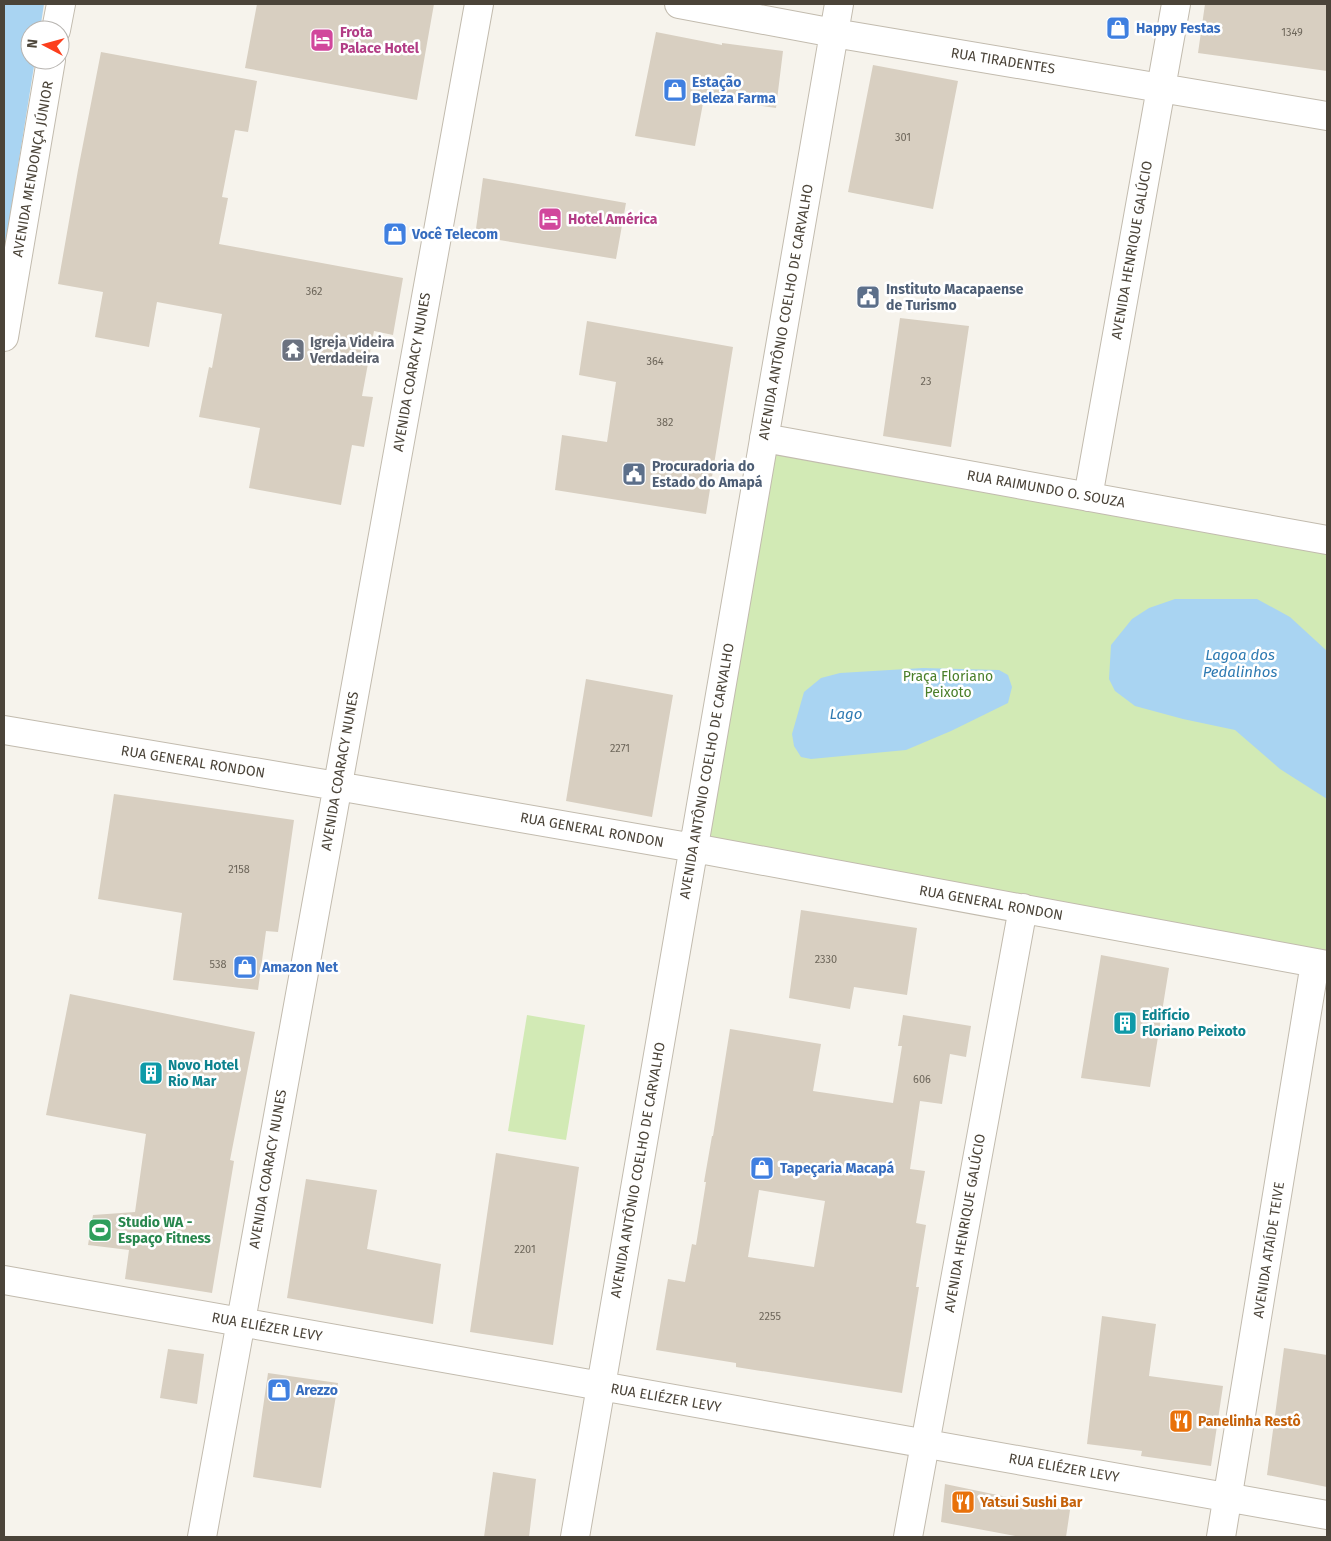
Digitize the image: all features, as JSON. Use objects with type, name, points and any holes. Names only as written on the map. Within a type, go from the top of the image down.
[{"type":"street","points":[[58,20],[61,4]]},
{"type":"street","name":"AVENIDA COARACY NUNES","points":[[202,1537],[478,4]]},
{"type":"street","name":"RUA TIRADENTES","points":[[679,4],[834,33],[1327,116]]},
{"type":"street","name":"AVENIDA ANTÔNIO COELHO DE CARVALHO","points":[[574,1537],[839,4]]},
{"type":"street","name":"AVENIDA HENRIQUE GALÚCIO","points":[[1088,496],[1176,4]]},
{"type":"street","name":"AVENIDA MENDONÇA JÚNIOR","points":[[4,337],[49,70]]},
{"type":"street","name":"RUA RAIMUNDO O. SOUZA","points":[[764,438],[1327,540]]},
{"type":"street","name":"RUA GENERAL RONDON","points":[[4,730],[694,848],[1321,964]]},
{"type":"street","name":"AVENIDA HENRIQUE GALÚCIO","points":[[908,1537],[1023,908]]},
{"type":"street","name":"AVENIDA ATAÍDE TEIVE","points":[[1221,1537],[1321,964]]},
{"type":"street","name":"RUA ELIÉZER LEVY","points":[[4,1280],[1327,1515]]},
{"type":"green space","name":"Praça Floriano Peixoto","points":[[764,438],[1327,540],[1327,965],[694,848]]},
{"type":"green space","points":[[527,1015],[585,1025],[566,1140],[508,1131]]},
{"type":"water","points":[[4,4],[44,4],[42,20],[20,20],[20,70],[33,70],[4,254]]},
{"type":"water","name":"Lagoa dos Pedalinhos","points":[[1175,599],[1257,599],[1290,617],[1327,651],[1327,799],[1280,769],[1235,730],[1135,706],[1115,691],[1109,679],[1111,645],[1132,619],[1149,608]]},
{"type":"water","name":"Lago","points":[[923,668],[999,670],[1008,675],[1012,687],[1008,703],[951,731],[906,750],[811,759],[801,757],[794,746],[792,734],[804,692],[821,678],[840,673]]},
{"type":"building","points":[[257,4],[434,4],[417,100],[245,68]]},
{"type":"building","points":[[1205,4],[1327,4],[1327,71],[1198,53]]},
{"type":"building","name":"Estação Beleza Farma","points":[[656,32],[722,45],[722,43],[783,51],[776,108],[704,98],[695,146],[635,136]]},
{"type":"building","points":[[101,52],[257,81],[248,132],[235,130],[222,197],[228,198],[219,244],[403,278],[393,335],[374,331],[362,396],[373,397],[364,447],[352,445],[341,505],[249,488],[260,428],[199,417],[209,367],[212,368],[222,314],[157,302],[149,347],[95,337],[103,292],[58,284]]},
{"type":"building","points":[[873,65],[958,81],[933,209],[848,192]]},
{"type":"building","name":"Hotel América","points":[[483,178],[626,203],[616,259],[475,236]]},
{"type":"building","points":[[900,318],[969,326],[951,447],[883,436]]},
{"type":"building","points":[[587,321],[733,347],[706,514],[555,490],[562,435],[607,442],[616,382],[579,375]]},
{"type":"building","points":[[586,679],[673,695],[652,817],[566,801]]},
{"type":"building","points":[[114,794],[294,820],[278,932],[266,931],[258,990],[173,980],[182,913],[98,899]]},
{"type":"building","points":[[801,910],[917,928],[907,995],[854,987],[850,1009],[789,998]]},
{"type":"building","name":"Edifício Floriano Peixoto","points":[[1101,955],[1169,968],[1150,1087],[1081,1078]]},
{"type":"building","name":"Novo Hotel Rio Mar","points":[[70,994],[255,1032],[230,1160],[234,1161],[212,1293],[125,1279],[129,1250],[88,1245],[93,1215],[135,1212],[146,1134],[46,1115]]},
{"type":"building","points":[[903,1015],[971,1026],[966,1057],[950,1054],[942,1104],[920,1101],[910,1169],[925,1171],[916,1223],[926,1225],[916,1287],[919,1287],[902,1393],[736,1367],[736,1363],[656,1350],[668,1279],[685,1282],[692,1244],[696,1245],[706,1182],[704,1182],[730,1029],[821,1044],[813,1091],[893,1103],[902,1046],[898,1046]],"holes":[[[759,1190],[825,1201],[814,1267],[748,1257]]]},
{"type":"building","points":[[496,1153],[579,1167],[553,1345],[470,1332]]},
{"type":"building","points":[[306,1179],[377,1190],[367,1249],[441,1264],[433,1324],[287,1298]]},
{"type":"building","points":[[1102,1316],[1156,1324],[1149,1376],[1223,1386],[1211,1466],[1141,1456],[1142,1451],[1087,1444]]},
{"type":"building","points":[[1284,1348],[1327,1355],[1327,1487],[1267,1475]]},
{"type":"building","points":[[168,1349],[204,1354],[197,1404],[160,1398]]},
{"type":"building","points":[[268,1373],[338,1383],[321,1488],[253,1477]]},
{"type":"building","points":[[493,1472],[536,1479],[529,1537],[484,1537]]},
{"type":"building","points":[[945,1484],[1070,1510],[1066,1537],[1020,1537],[941,1522]]},
{"type":"place","name":"Happy Festas","points":[[1118,28]]},
{"type":"place","name":"Frota Palace Hotel","points":[[322,40]]},
{"type":"place","name":"Estação Beleza Farma","points":[[675,90]]},
{"type":"place","name":"Hotel América","points":[[550,219]]},
{"type":"place","name":"Você Telecom","points":[[395,234]]},
{"type":"place","name":"Instituto Macapaense de Turismo","points":[[868,297]]},
{"type":"place","name":"Igreja Videira Verdadeira","points":[[293,350]]},
{"type":"place","name":"Procuradoria do Estado do Amapá","points":[[634,474]]},
{"type":"place","name":"Amazon Net","points":[[245,967]]},
{"type":"place","name":"Edifício Floriano Peixoto","points":[[1125,1023]]},
{"type":"place","name":"Novo Hotel Rio Mar","points":[[151,1073]]},
{"type":"place","name":"Tapeçaria Macapá","points":[[762,1168]]},
{"type":"place","name":"Studio WA - Espaço Fitness","points":[[100,1230]]},
{"type":"place","name":"Arezzo","points":[[279,1390]]},
{"type":"place","name":"Panelinha Restô","points":[[1181,1421]]},
{"type":"place","name":"Yatsui Sushi Bar","points":[[963,1502]]}]
